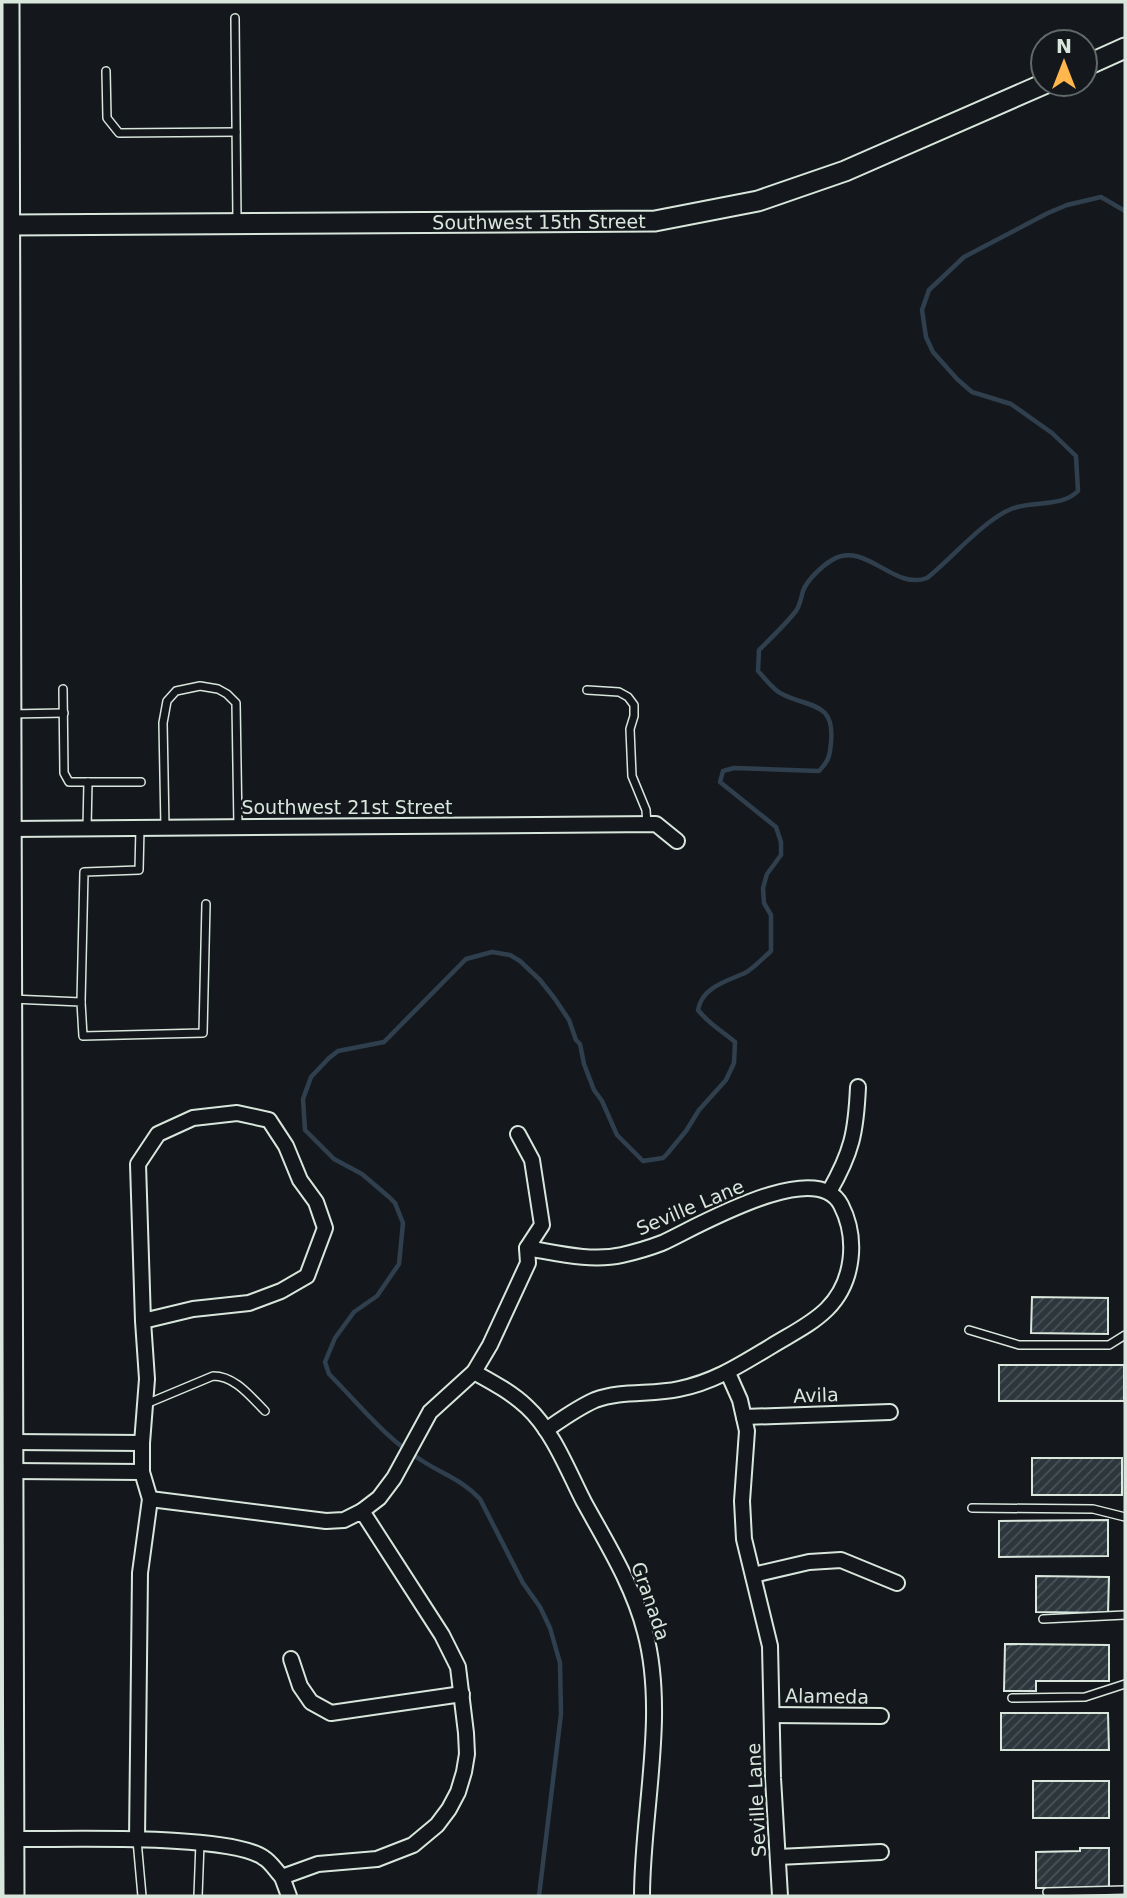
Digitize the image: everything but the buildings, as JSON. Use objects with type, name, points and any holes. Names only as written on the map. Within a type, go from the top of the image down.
[{"type":"main road","points":[[9,2],[6,631],[11,714],[6,773],[11,829],[6,929],[11,999],[14,1896]]},
{"type":"main road","points":[[1099,60],[1125,48]]},
{"type":"main road","name":"Southwest 15th Street","points":[[9,225],[655,221],[758,201],[845,171],[1029,91]]},
{"type":"street","name":"Southwest 21st Street","points":[[11,829],[656,824],[677,841]]},
{"type":"street","points":[[546,1430],[575,1410],[598,1399],[680,1389],[728,1373],[827,1310],[838,1296],[849,1268],[852,1238],[840,1202],[829,1192],[846,1162],[856,1124],[858,1087]]},
{"type":"street","points":[[138,1840],[140,1573],[150,1499],[142,1472],[148,1379],[143,1321],[138,1164],[158,1134],[193,1118],[237,1113],[269,1120],[286,1146],[300,1180],[316,1202],[325,1228],[307,1276],[281,1291],[249,1303],[193,1309],[143,1321]]},
{"type":"street","points":[[150,1499],[326,1521],[344,1520],[379,1498],[394,1478],[430,1412],[474,1372],[490,1345],[528,1264],[527,1248],[542,1225],[532,1160],[518,1134]]},
{"type":"street","name":"Seville Lane","points":[[527,1248],[596,1257],[620,1255],[662,1243],[711,1217],[762,1197],[811,1189],[829,1192]]},
{"type":"street","name":"Granada","points":[[474,1372],[502,1388],[528,1408],[546,1430],[621,1569],[646,1632],[653,1703],[651,1777],[642,1896]]},
{"type":"street","name":"Seville Lane","points":[[728,1373],[747,1431],[742,1520],[770,1646],[780,1896]]},
{"type":"street","name":"Avila","points":[[744,1417],[890,1412]]},
{"type":"street","points":[[13,1442],[142,1443]]},
{"type":"street","points":[[13,1471],[142,1472]]},
{"type":"street","points":[[282,1878],[318,1864],[358,1862],[395,1854],[413,1845],[437,1825],[458,1792],[464,1772],[467,1754],[458,1667],[451,1650],[362,1511]]},
{"type":"street","points":[[753,1575],[809,1562],[841,1560],[897,1583]]},
{"type":"street","points":[[291,1659],[300,1686],[311,1702],[331,1713],[462,1694]]},
{"type":"street","name":"Alameda","points":[[772,1714],[881,1716]]},
{"type":"street","points":[[14,1839],[138,1840],[227,1845],[263,1857],[282,1878],[289,1896]]},
{"type":"street","points":[[778,1857],[881,1852]]},
{"type":"lane","points":[[235,18],[237,225]]},
{"type":"lane","points":[[106,71],[107,118],[120,133],[236,132]]},
{"type":"lane","points":[[166,828],[163,723],[167,701],[176,691],[201,687],[227,694],[236,703],[238,827]]},
{"type":"lane","points":[[63,690],[64,773],[69,782],[141,782]]},
{"type":"lane","points":[[587,690],[619,692],[628,697],[634,705],[630,729],[632,776],[646,810],[647,825]]},
{"type":"lane","points":[[11,714],[64,713]]},
{"type":"lane","points":[[87,828],[88,782]]},
{"type":"lane","points":[[140,828],[139,870],[84,872],[81,1002],[83,1036],[203,1033],[206,904]]},
{"type":"lane","points":[[11,999],[81,1002]]},
{"type":"lane","points":[[969,1330],[1019,1345],[1110,1345],[1125,1335]]},
{"type":"lane","points":[[146,1404],[213,1376],[224,1376],[233,1380],[265,1411]]},
{"type":"lane","points":[[972,1508],[1093,1509],[1125,1517]]},
{"type":"lane","points":[[1043,1619],[1125,1615]]},
{"type":"lane","points":[[1012,1698],[1085,1697],[1125,1684]]},
{"type":"lane","points":[[138,1840],[142,1896]]},
{"type":"lane","points":[[198,1896],[200,1843]]},
{"type":"lane","points":[[1047,1892],[1125,1890]]},
{"type":"waterway","points":[[539,1896],[561,1714],[560,1663],[550,1628],[540,1607],[523,1583],[480,1499],[467,1487],[396,1442],[329,1374],[325,1362],[335,1338],[354,1312],[377,1296],[399,1264],[403,1223],[395,1203],[389,1197],[362,1174],[334,1159],[305,1130],[303,1099],[311,1077],[329,1058],[338,1051],[384,1042],[466,959],[492,952],[510,955],[520,961],[555,999],[580,1044],[594,1090],[602,1101],[617,1135],[643,1161],[663,1158],[667,1154],[699,1110],[726,1080],[734,1063],[735,1042],[702,1015],[698,1010],[700,1002],[710,990],[745,973],[771,951],[771,915],[764,903],[763,888],[767,874],[781,855],[781,842],[776,827],[720,782],[723,771],[734,768],[819,771],[827,761],[830,751],[829,719],[818,708],[782,694],[772,687],[758,671],[759,650],[796,611],[811,578],[832,560],[856,556],[903,578],[927,578],[1000,515],[1019,506],[1063,500],[1078,491],[1076,456],[1052,433],[1011,404],[972,392],[933,352],[926,337],[922,310],[929,290],[964,257],[1067,205],[1101,197],[1125,211]]}]
